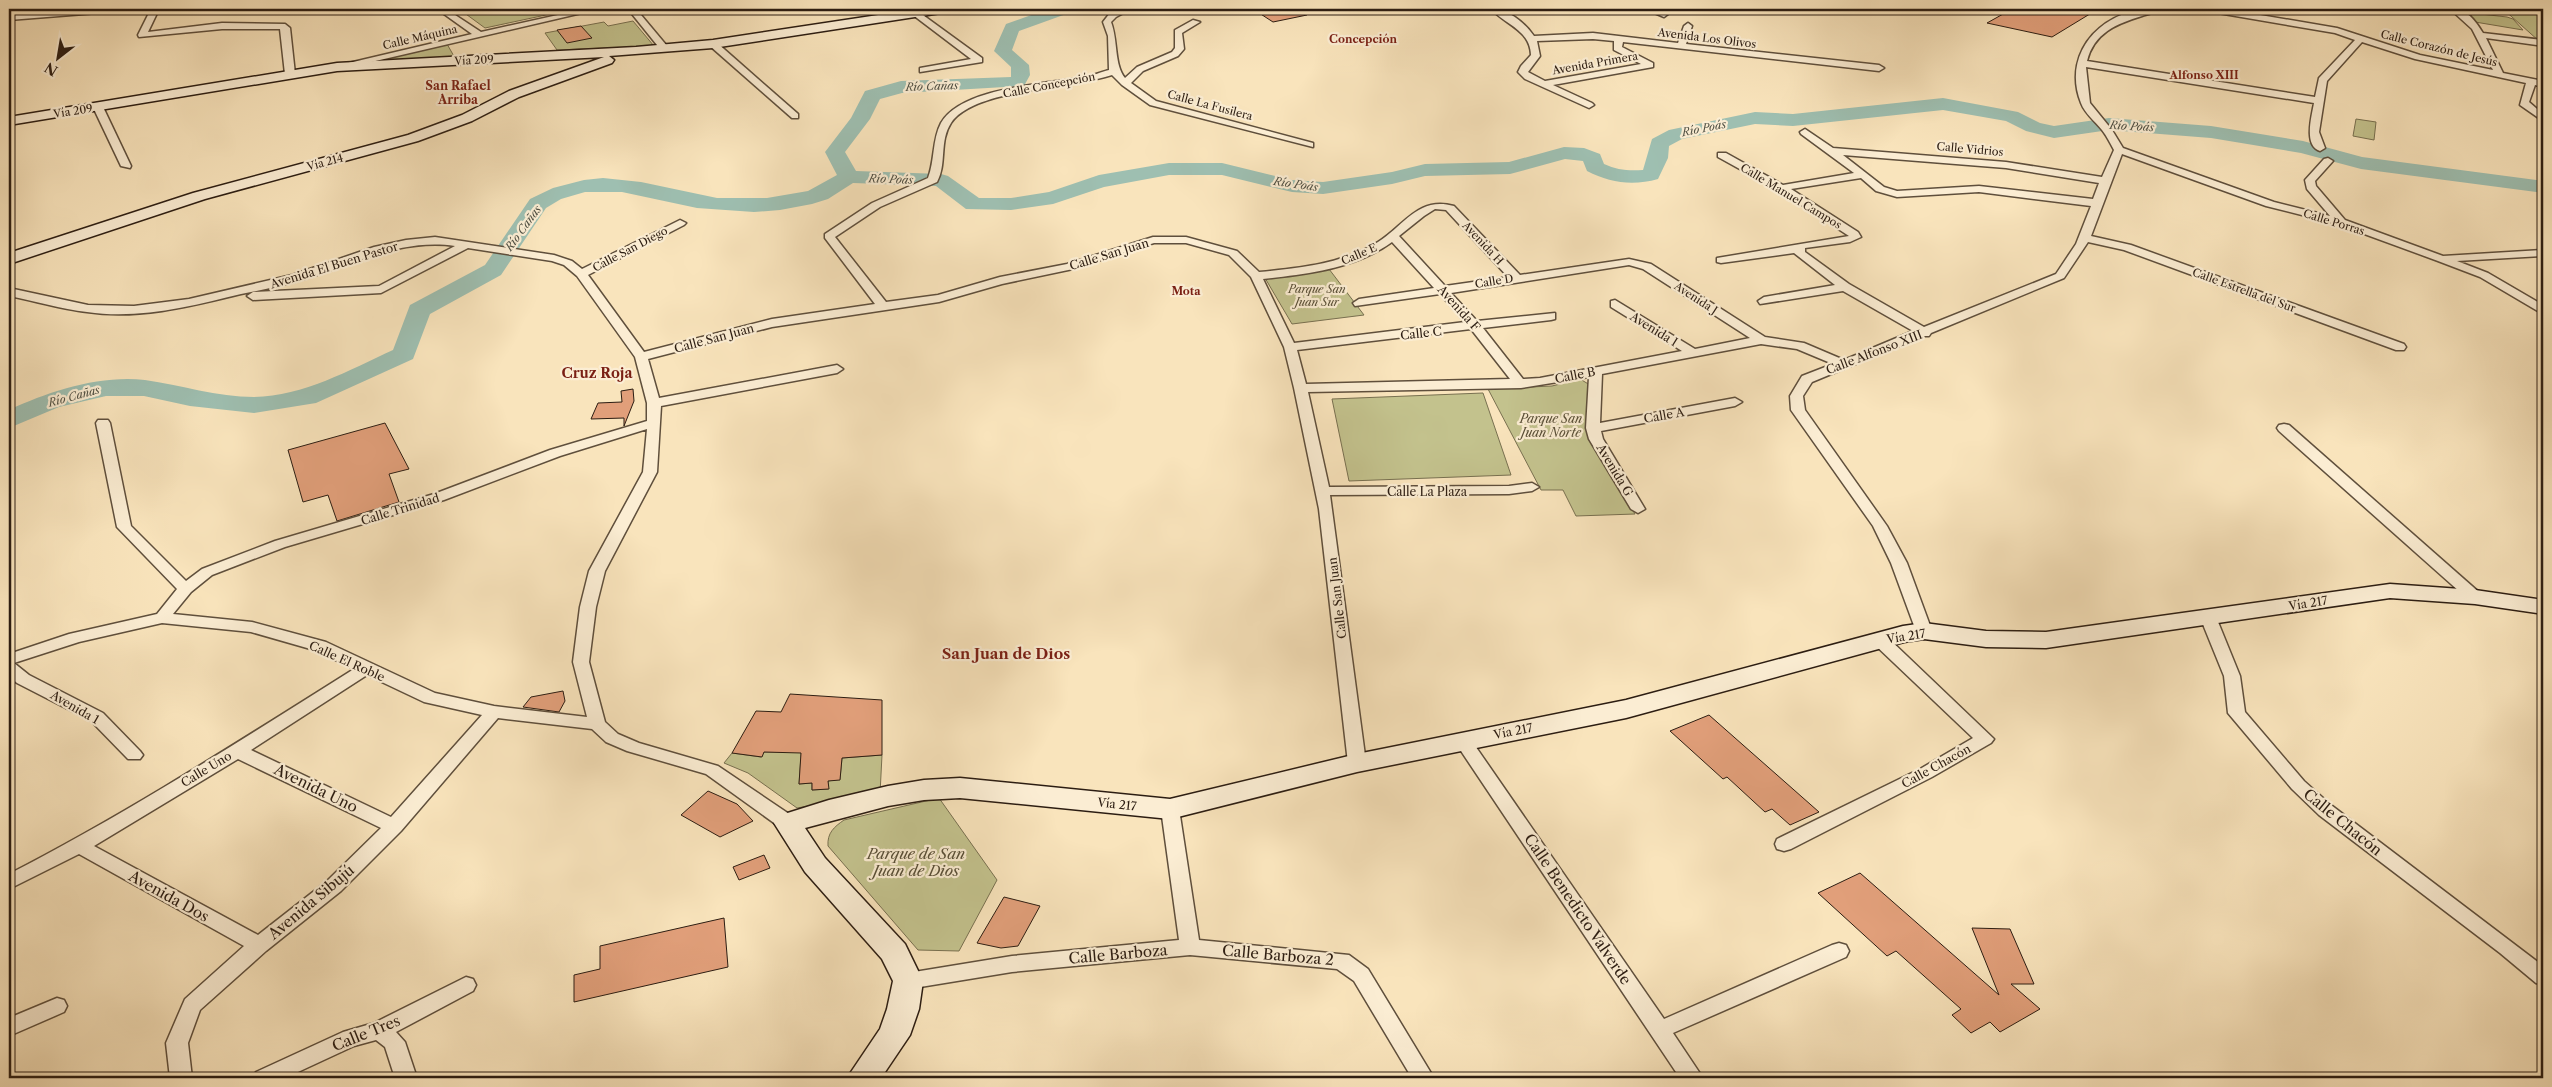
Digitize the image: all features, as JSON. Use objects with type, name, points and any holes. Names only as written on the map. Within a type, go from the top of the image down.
[{"type":"main road","points":[[664,48],[713,44],[929,10]]},
{"type":"main road","name":"Vía 214","points":[[9,260],[199,196],[434,131],[467,118],[514,94],[596,57],[636,50],[664,48]]},
{"type":"main road","name":"Vía 209","points":[[9,121],[337,67],[596,57]]},
{"type":"main road","name":"Vía 217","points":[[788,823],[829,810],[888,796],[924,790],[960,788],[1170,809],[1357,763],[1626,709],[1880,640],[1924,631],[1986,639],[2046,640],[2390,591],[2475,596],[2543,607]]},
{"type":"main road","points":[[788,823],[815,865],[894,952],[908,981],[903,1009],[894,1035],[863,1078]]},
{"type":"street","points":[[9,18],[110,9]]},
{"type":"street","points":[[155,9],[142,35],[222,26],[282,26],[286,28],[287,32],[290,74]]},
{"type":"street","points":[[441,9],[480,35]]},
{"type":"street","name":"Calle Máquina","points":[[337,67],[596,9]]},
{"type":"street","points":[[632,9],[664,48]]},
{"type":"street","points":[[1114,71],[1112,36],[1107,22],[1113,15],[1127,9]]},
{"type":"street","points":[[1495,9],[1517,23],[1532,39],[1536,56],[1524,68],[1523,72],[1528,77],[1589,105]]},
{"type":"street","points":[[1650,9],[1664,14]]},
{"type":"street","points":[[2119,150],[2086,104],[2080,63],[2084,47],[2092,36],[2120,20],[2156,9]]},
{"type":"street","name":"Calle Corazón de Jesús","points":[[2212,9],[2242,16],[2327,29],[2418,57],[2543,84]]},
{"type":"street","points":[[2454,9],[2464,14],[2480,35],[2500,75]]},
{"type":"street","points":[[923,70],[979,60],[929,10]]},
{"type":"street","points":[[1125,83],[1140,69],[1175,54],[1180,48],[1178,32],[1196,22]]},
{"type":"street","points":[[1681,46],[1688,26]]},
{"type":"street","points":[[2480,35],[2543,43]]},
{"type":"street","name":"Avenida Los Olivos","points":[[1532,39],[1593,36],[1880,68]]},
{"type":"street","name":"Avenida Primera","points":[[1544,84],[1650,66],[1617,48],[1618,39]]},
{"type":"street","points":[[2320,148],[2314,132],[2323,77],[2360,39]]},
{"type":"street","points":[[453,41],[464,61]]},
{"type":"street","points":[[713,44],[795,116]]},
{"type":"street","points":[[2080,63],[2319,101]]},
{"type":"street","name":"Calle La Fusilera","points":[[1114,71],[1125,83],[1153,103],[1308,144]]},
{"type":"street","name":"Calle Concepción","points":[[884,308],[829,236],[853,217],[894,196],[925,185],[933,180],[936,174],[946,122],[959,111],[985,99],[1012,91],[1085,80],[1114,71]]},
{"type":"street","points":[[2532,81],[2524,102],[2525,105],[2543,118]]},
{"type":"street","points":[[98,107],[126,166]]},
{"type":"street","points":[[1805,132],[1880,189],[1896,194],[1979,189],[2096,203]]},
{"type":"street","name":"Calle Alfonso XIII","points":[[1924,631],[1899,562],[1880,526],[1795,407],[1796,391],[1807,379],[1842,363],[1924,333],[2060,276],[2068,268],[2086,238],[2096,203],[2106,181],[2111,163],[2119,150]]},
{"type":"street","name":"Calle Porras","points":[[2119,150],[2270,204],[2341,222],[2442,258],[2484,274],[2543,310]]},
{"type":"street","name":"Calle Vidrios","points":[[1831,151],[2006,165],[2106,181]]},
{"type":"street","name":"Calle Manuel Campos","points":[[1722,155],[1787,191],[1854,234],[1855,237],[1802,244],[1798,249]]},
{"type":"street","points":[[2328,162],[2310,180],[2311,187],[2341,222]]},
{"type":"street","points":[[1787,191],[1785,188],[1790,185],[1863,175]]},
{"type":"street","name":"Calle E","points":[[1256,276],[1335,264],[1361,256],[1393,236],[1429,207],[1450,208]]},
{"type":"street","name":"Avenida H","points":[[1450,208],[1516,278]]},
{"type":"street","name":"Calle San Diego","points":[[581,274],[680,223]]},
{"type":"street","name":"Avenida F","points":[[1393,236],[1476,327],[1522,384]]},
{"type":"street","name":"Calle Estrella del Sur","points":[[2086,238],[2127,247],[2400,347]]},
{"type":"street","name":"Calle San Juan","points":[[641,357],[772,323],[884,308],[939,298],[1000,281],[1069,267],[1153,240],[1168,239],[1210,245],[1233,253],[1256,276],[1290,348],[1301,388],[1322,491],[1357,763]]},
{"type":"street","name":"Avenida El Buen Pastor","points":[[9,292],[88,308],[134,310],[222,297],[296,278],[378,249],[406,243],[436,240],[537,255],[568,263],[581,274],[641,357],[654,403],[650,472],[597,571],[588,607],[581,662],[597,724]]},
{"type":"street","points":[[222,297],[380,289],[468,244]]},
{"type":"street","points":[[1721,260],[1798,249],[1800,254],[1845,287],[1924,333]]},
{"type":"street","points":[[2442,258],[2543,253]]},
{"type":"street","name":"Calle D","points":[[1359,303],[1629,262]]},
{"type":"street","name":"Avenida J","points":[[1629,262],[1647,266],[1762,340]]},
{"type":"street","points":[[1764,301],[1845,287]]},
{"type":"street","name":"Avenida I","points":[[1615,304],[1693,353]]},
{"type":"street","name":"Calle C","points":[[1290,348],[1476,327],[1551,316]]},
{"type":"street","name":"Calle B","points":[[1301,388],[1522,384],[1762,340],[1800,346],[1842,363]]},
{"type":"street","points":[[654,403],[837,369]]},
{"type":"street","name":"Avenida G","points":[[1596,371],[1593,428],[1596,439],[1638,509]]},
{"type":"street","name":"Calle A","points":[[1593,428],[1735,402]]},
{"type":"street","points":[[103,423],[124,527],[185,589]]},
{"type":"street","name":"Calle Trinidad","points":[[162,618],[185,589],[207,572],[280,544],[439,498],[555,453],[653,423]]},
{"type":"street","points":[[2284,428],[2475,596]]},
{"type":"street","name":"Calle La Plaza","points":[[1322,491],[1508,490],[1532,487]]},
{"type":"street","name":"Calle El Roble","points":[[9,659],[75,638],[162,618],[252,627],[320,646],[430,698],[494,712],[597,724]]},
{"type":"street","name":"Calle Chacón","points":[[2208,618],[2232,676],[2237,713],[2298,785],[2325,810],[2543,977]]},
{"type":"street","name":"Calle Chacón","points":[[1784,844],[1926,773],[1985,738],[1880,640]]},
{"type":"street","name":"Avenida 1","points":[[9,667],[23,679],[97,717],[134,755]]},
{"type":"street","name":"Calle Uno","points":[[9,882],[79,846],[237,751],[365,668]]},
{"type":"street","name":"Avenida Sibujú","points":[[181,1078],[177,1043],[192,1005],[259,945],[334,886],[394,826],[494,712]]},
{"type":"street","points":[[597,724],[612,738],[712,770],[788,823]]},
{"type":"street","name":"Calle Benedicto Valverde","points":[[1462,741],[1692,1078]]},
{"type":"street","name":"Avenida Uno","points":[[237,751],[394,826]]},
{"type":"street","points":[[1170,809],[1190,947]]},
{"type":"street","name":"Avenida Dos","points":[[79,846],[259,945]]},
{"type":"street","name":"Calle Barboza","points":[[908,981],[1012,964],[1190,947]]},
{"type":"street","name":"Calle Barboza 2","points":[[1190,947],[1342,961],[1361,975],[1423,1078]]},
{"type":"street","points":[[1660,1030],[1839,951]]},
{"type":"street","name":"Calle Tres","points":[[264,1078],[350,1038],[378,1031],[466,985]]},
{"type":"street","points":[[9,1027],[57,1006]]},
{"type":"street","points":[[378,1031],[394,1042],[406,1078]]},
{"type":"green space","points":[[459,9],[574,9],[485,28]]},
{"type":"green space","points":[[2503,9],[2543,9],[2543,42],[2539,41]]},
{"type":"green space","points":[[2472,13],[2513,19],[2523,30],[2475,22],[2471,18]]},
{"type":"green space","points":[[633,21],[654,46],[557,50],[545,33],[604,22],[608,26]]},
{"type":"green space","points":[[447,44],[455,58],[372,62]]},
{"type":"green space","points":[[2356,119],[2376,122],[2374,140],[2353,136]]},
{"type":"green space","name":"Parque San Juan Sur","points":[[1329,269],[1364,315],[1292,324],[1265,278]]},
{"type":"green space","name":"Parque San Juan Norte","points":[[1580,379],[1590,385],[1596,448],[1635,514],[1576,516],[1563,490],[1541,490],[1488,389],[1552,386]]},
{"type":"green space","points":[[1483,393],[1511,475],[1349,481],[1332,399]]},
{"type":"green space","points":[[802,742],[799,784],[812,783],[812,790],[828,789],[828,781],[840,779],[842,758],[882,755],[880,794],[797,808],[748,773],[724,763],[732,753],[761,757],[764,752],[786,752]]},
{"type":"green space","name":"Parque de San Juan de Dios","points":[[939,798],[997,880],[959,951],[918,950],[828,846],[832,831],[844,820]]},
{"type":"building","points":[[1253,9],[1307,9],[1307,15],[1273,22]]},
{"type":"building","points":[[2012,9],[2098,9],[2052,37],[1987,23]]},
{"type":"building","points":[[581,26],[592,38],[567,43],[557,30]]},
{"type":"building","points":[[633,389],[634,401],[624,426],[624,418],[591,419],[598,403],[622,402],[621,391]]},
{"type":"building","points":[[385,423],[409,469],[389,474],[399,502],[337,521],[328,495],[303,502],[288,450]]},
{"type":"building","points":[[563,691],[565,701],[559,712],[523,707],[531,697]]},
{"type":"building","points":[[790,694],[882,700],[882,755],[842,758],[840,780],[828,781],[829,789],[812,790],[812,783],[799,784],[801,753],[764,752],[762,757],[732,753],[756,711],[781,712]]},
{"type":"building","points":[[1709,715],[1819,812],[1790,825],[1772,809],[1765,812],[1727,777],[1723,779],[1670,731]]},
{"type":"building","points":[[708,791],[737,804],[753,821],[720,837],[681,815]]},
{"type":"building","points":[[764,855],[770,868],[739,880],[733,867]]},
{"type":"building","points":[[1860,873],[1999,995],[1972,928],[2010,929],[2034,984],[2011,984],[2040,1009],[2000,1032],[1990,1022],[1971,1033],[1952,1015],[1961,1009],[1896,951],[1887,956],[1818,893]]},
{"type":"building","points":[[1004,897],[1040,906],[1018,946],[1001,948],[977,943]]},
{"type":"building","points":[[724,918],[728,967],[574,1002],[574,975],[600,969],[600,946]]},
{"type":"waterway","name":"Río Cañas","points":[[849,177],[835,152],[860,119],[872,95],[901,87],[1017,82],[1021,75],[1020,65],[1003,51],[1012,28],[1063,9]]},
{"type":"waterway","name":"Río Poás","points":[[849,177],[941,180],[974,204],[1011,204],[1053,198],[1099,181],[1169,169],[1222,169],[1292,186],[1323,188],[1366,180],[1392,178],[1425,170],[1510,168],[1564,153],[1584,154],[1593,158],[1594,167],[1602,171],[1616,176],[1635,177],[1651,175],[1658,158],[1659,143],[1676,134],[1755,118],[1793,120],[1943,104],[2011,116],[2033,127],[2054,132],[2109,124],[2211,132],[2303,147],[2361,163],[2543,187]]},
{"type":"waterway","name":"Río Cañas","points":[[9,420],[50,401],[106,388],[144,388],[190,398],[254,405],[316,395],[404,354],[419,310],[493,270],[538,204],[561,192],[584,186],[622,185],[717,204],[767,205],[805,200],[824,192],[849,177]]},
{"type":"district","name":"Concepción","points":[[1363,39]]},
{"type":"district","name":"Alfonso XIII","points":[[2204,75]]},
{"type":"district","name":"San Rafael Arriba","points":[[458,92]]},
{"type":"district","name":"Mota","points":[[1186,291]]},
{"type":"district","name":"Cruz Roja","points":[[597,373]]},
{"type":"district","name":"San Juan de Dios","points":[[1006,653]]}]
